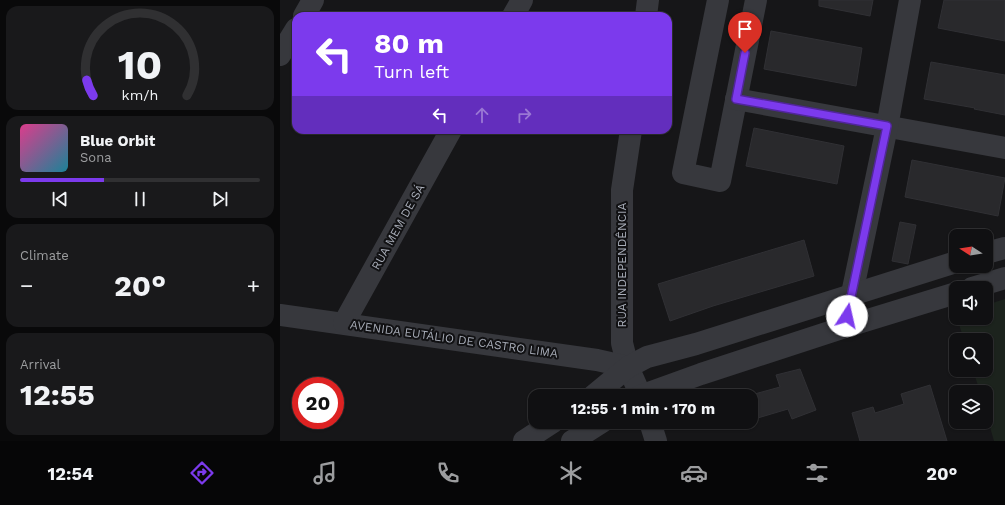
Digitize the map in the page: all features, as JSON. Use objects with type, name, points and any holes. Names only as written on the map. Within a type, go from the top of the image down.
[{"type":"street","points":[[306,12],[314,0]]},
{"type":"street","points":[[515,12],[522,0]]},
{"type":"street","points":[[646,12],[648,0]]},
{"type":"street","points":[[718,0],[683,173],[720,181],[756,0]]},
{"type":"street","points":[[845,327],[887,126],[910,0]]},
{"type":"street","points":[[280,55],[292,36]]},
{"type":"street","points":[[736,99],[1005,148]]},
{"type":"street","name":"RUA MEM DE SÁ","points":[[344,323],[449,134]]},
{"type":"street","name":"RUA INDEPENDÊNCIA","points":[[629,134],[622,190],[622,343],[628,367],[638,389]]},
{"type":"street","points":[[993,251],[1005,248]]},
{"type":"street","points":[[601,389],[628,367],[647,357],[696,344],[949,264]]},
{"type":"street","points":[[993,282],[1005,278]]},
{"type":"street","points":[[662,389],[845,327],[949,295]]},
{"type":"street","name":"AVENIDA EUTÁLIO DE CASTRO LIMA","points":[[280,315],[597,360],[628,367]]},
{"type":"street","points":[[524,441],[542,429]]},
{"type":"street","points":[[572,441],[591,429]]},
{"type":"street","points":[[652,429],[656,441]]},
{"type":"shaded area","points":[[1005,299],[1005,441],[994,441],[991,429],[993,429],[993,385],[978,385],[975,377],[993,377],[993,333],[962,333],[959,325],[993,325],[993,303]]},
{"type":"building","points":[[819,0],[873,0],[870,16],[819,6]]},
{"type":"building","points":[[944,0],[1005,0],[1005,41],[938,28]]},
{"type":"building","points":[[771,31],[862,48],[856,86],[764,69]]},
{"type":"building","points":[[931,62],[1005,75],[1005,115],[924,99]]},
{"type":"building","points":[[754,128],[844,146],[837,184],[746,166]]},
{"type":"building","points":[[912,160],[1005,178],[998,216],[905,197]]},
{"type":"building","points":[[900,222],[916,225],[908,264],[892,261]]},
{"type":"building","points":[[804,240],[814,276],[713,306],[670,321],[658,284]]},
{"type":"building","points":[[800,369],[816,410],[792,419],[788,409],[758,418],[758,393],[780,387],[776,375]]},
{"type":"building","points":[[930,385],[947,441],[860,441],[852,413],[873,407],[875,413],[904,404],[901,394]]},
{"type":"route","points":[[745,53],[736,99],[887,126],[847,316]]}]
